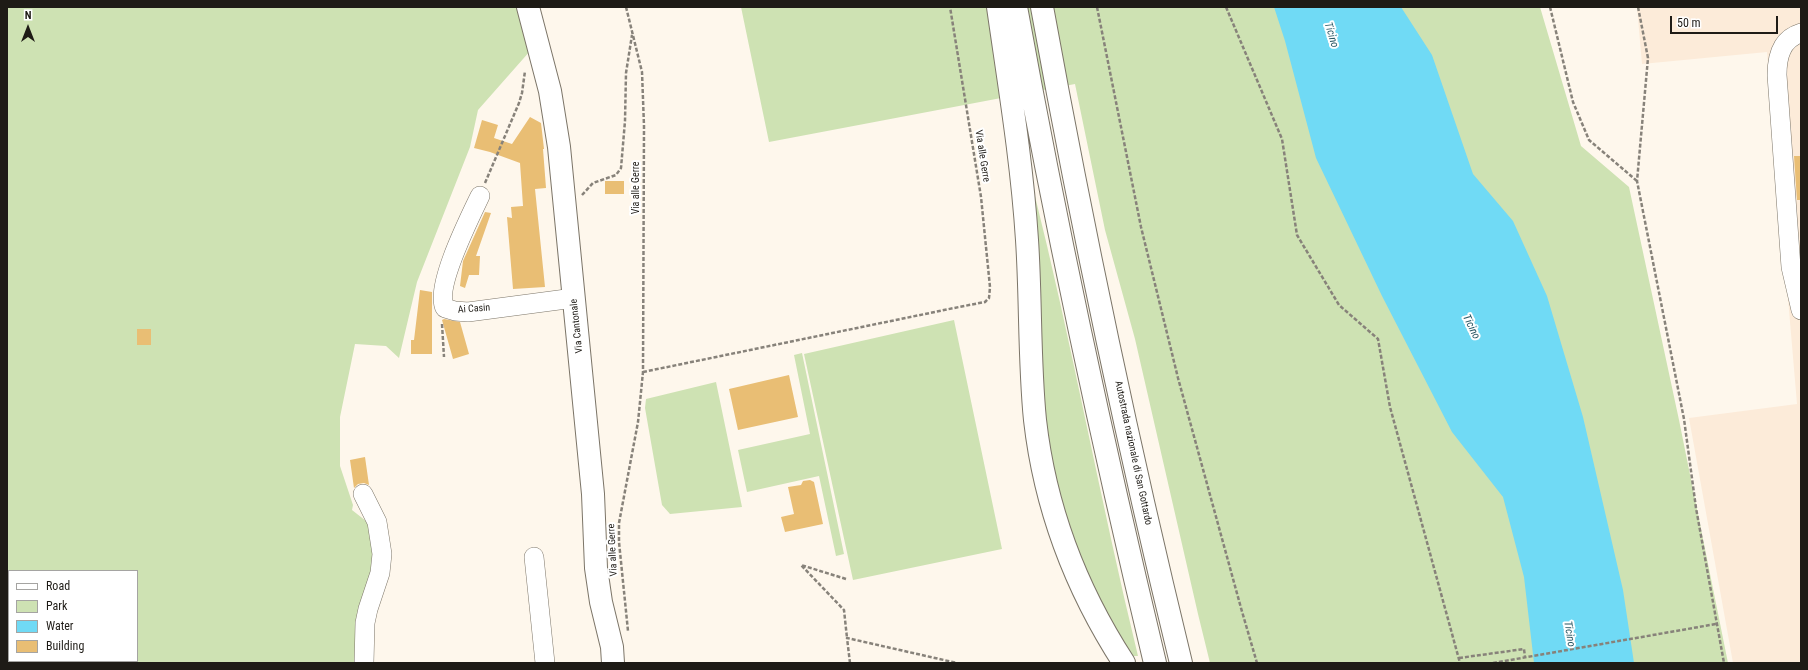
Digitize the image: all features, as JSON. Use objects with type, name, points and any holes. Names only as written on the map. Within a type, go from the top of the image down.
[{"type":"main road","name":"Via Cantonale","points":[[528,7],[550,91],[559,147],[593,494],[596,568],[601,602],[616,656]]},
{"type":"main road","points":[[998,7],[1024,201],[1028,248],[1033,394],[1042,465],[1056,524],[1071,564],[1096,617],[1124,663]]},
{"type":"main road","points":[[1016,7],[1080,334],[1118,507],[1155,663]]},
{"type":"main road","name":"Autostrada nazionale di San Gottardo","points":[[1042,7],[1087,243],[1131,447],[1181,663]]},
{"type":"street","points":[[1801,33],[1794,35],[1782,46],[1777,59],[1791,267],[1801,304]]},
{"type":"street","name":"Ai Casin","points":[[480,196],[448,270],[443,295],[445,308],[455,311],[468,312],[574,298]]},
{"type":"street","points":[[363,494],[377,522],[382,554],[380,572],[365,623],[364,663]]},
{"type":"street","points":[[534,557],[545,663]]},
{"type":"path","name":"Via alle Gerre","points":[[616,656],[627,644],[628,635],[619,542],[619,523],[638,422],[644,372],[644,126],[642,72],[626,7]]},
{"type":"path","name":"Via alle Gerre","points":[[644,372],[959,308],[988,300],[990,295],[981,197],[950,7]]},
{"type":"path","points":[[1097,7],[1141,227],[1178,378],[1240,608],[1258,663]]},
{"type":"path","points":[[1226,7],[1282,139],[1297,235],[1339,305],[1378,339],[1390,407],[1460,663]]},
{"type":"path","points":[[1550,7],[1573,102],[1589,140],[1638,181]]},
{"type":"path","points":[[1638,7],[1648,58],[1638,181],[1684,419],[1696,508],[1724,663]]},
{"type":"path","points":[[566,218],[587,188],[593,183],[616,175],[621,168],[625,128],[626,73],[632,33]]},
{"type":"path","points":[[480,196],[519,103],[524,81],[525,65]]},
{"type":"path","points":[[444,357],[442,320],[445,308]]},
{"type":"path","points":[[846,579],[801,565],[844,610],[850,663]]},
{"type":"path","points":[[1494,663],[1716,624]]},
{"type":"path","points":[[847,638],[957,663]]},
{"type":"path","points":[[1459,658],[1524,649],[1525,657]]},
{"type":"shaded area","points":[[1637,7],[1801,7],[1801,663],[1733,663],[1689,418],[1797,404],[1767,52],[1642,64]]},
{"type":"green space","points":[[7,7],[528,7],[538,42],[478,110],[470,147],[417,282],[399,358],[386,346],[355,344],[340,417],[340,466],[353,505],[352,510],[380,532],[366,604],[370,663],[7,663]]},
{"type":"green space","points":[[741,7],[1540,7],[1581,146],[1629,187],[1679,420],[1728,663],[1210,663],[1135,339],[1105,230],[1075,84],[769,142]]},
{"type":"green space","points":[[1033,188],[1061,305],[1111,539],[1138,656],[1133,656],[1120,647],[1096,605],[1045,450]]},
{"type":"green space","points":[[954,320],[1002,549],[853,580],[804,354]]},
{"type":"green space","points":[[802,353],[844,554],[836,556],[819,476],[747,492],[738,450],[810,434],[794,355]]},
{"type":"green space","points":[[716,382],[742,507],[670,514],[662,505],[645,408],[646,399]]},
{"type":"water","name":"Ticino","points":[[1274,7],[1401,7],[1432,55],[1473,174],[1513,221],[1547,296],[1583,417],[1623,590],[1634,663],[1534,663],[1524,577],[1503,497],[1452,432],[1382,296],[1316,158],[1285,41]]},
{"type":"building","points":[[530,117],[541,123],[544,149],[546,188],[535,189],[545,287],[513,289],[507,217],[512,218],[511,207],[523,206],[520,163],[474,148],[482,120],[498,125],[494,138],[512,144]]},
{"type":"building","points":[[1794,156],[1801,156],[1801,200],[1797,200]]},
{"type":"building","points":[[605,181],[624,181],[624,194],[605,194]]},
{"type":"building","points":[[485,212],[491,213],[476,256],[480,256],[479,275],[469,275],[465,288],[460,286],[463,261]]},
{"type":"building","points":[[420,290],[432,292],[432,354],[411,354],[411,340],[414,340]]},
{"type":"building","points":[[444,319],[460,322],[469,354],[453,359],[442,320]]},
{"type":"building","points":[[137,329],[151,329],[151,345],[137,345]]},
{"type":"building","points":[[789,375],[798,417],[738,430],[729,389]]},
{"type":"building","points":[[365,457],[369,485],[364,483],[358,484],[354,488],[350,460]]},
{"type":"building","points":[[810,480],[814,482],[823,524],[785,532],[781,517],[794,514],[788,487],[801,485],[803,481]]}]
